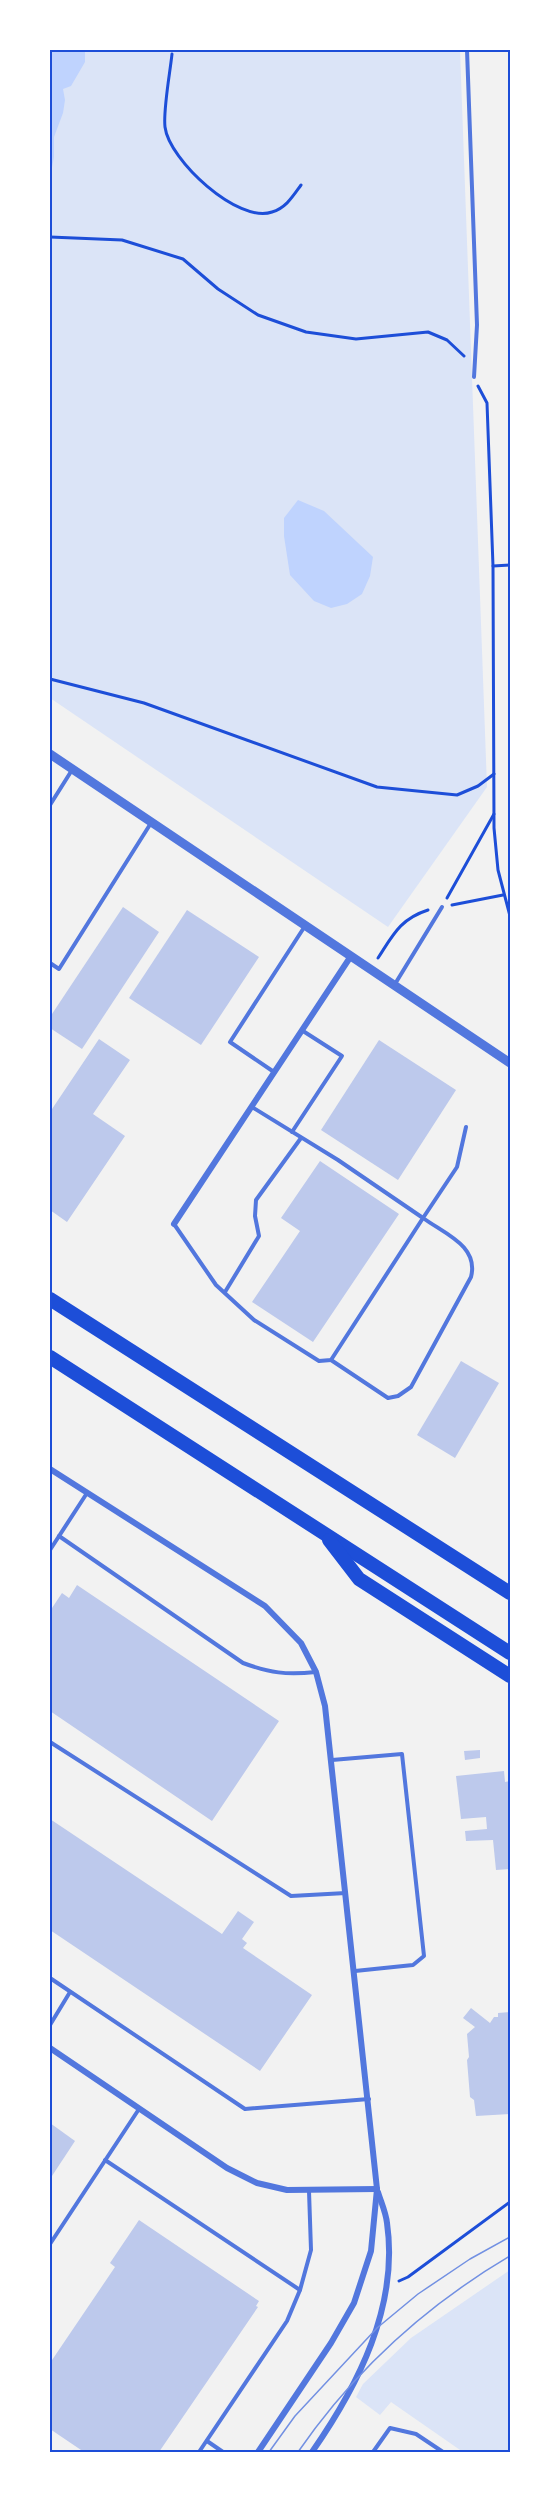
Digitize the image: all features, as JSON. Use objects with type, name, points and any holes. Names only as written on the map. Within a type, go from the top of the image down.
[{"type":"highway","points":[[50,1299],[510,1593]]},
{"type":"highway","points":[[50,1357],[510,1653]]},
{"type":"highway","points":[[321,1530],[359,1579],[510,1676]]},
{"type":"street","points":[[50,754],[510,1063]]},
{"type":"street","points":[[174,1224],[351,956]]},
{"type":"street","points":[[50,1469],[265,1606],[301,1643],[316,1672],[328,1725],[377,2189],[371,2251],[354,2303],[331,2343],[258,2452]]},
{"type":"street","points":[[50,2048],[227,2168],[257,2183],[287,2190],[377,2189]]},
{"type":"street","points":[[312,2452],[357,2377],[377,2328],[387,2285],[389,2264],[387,2220],[377,2189]]},
{"type":"lane","points":[[467,50],[477,325],[474,377]]},
{"type":"lane","points":[[50,805],[73,769]]},
{"type":"lane","points":[[50,966],[58,969],[151,822]]},
{"type":"lane","points":[[394,985],[442,907]]},
{"type":"lane","points":[[274,1072],[230,1042],[305,926]]},
{"type":"lane","points":[[292,1132],[342,1056],[302,1030]]},
{"type":"lane","points":[[174,1224],[216,1285],[254,1320],[319,1361],[330,1360],[388,1398],[398,1396],[411,1387],[471,1277],[474,1264],[468,1250],[338,1160],[251,1107]]},
{"type":"lane","points":[[330,1360],[458,1167],[466,1127]]},
{"type":"lane","points":[[225,1292],[259,1236],[255,1216],[256,1200],[302,1138]]},
{"type":"lane","points":[[50,1551],[88,1493]]},
{"type":"lane","points":[[59,1536],[243,1663],[270,1673],[316,1672]]},
{"type":"lane","points":[[50,1742],[291,1896],[347,1893]]},
{"type":"lane","points":[[332,1760],[402,1754],[424,1956],[413,1965],[355,1971]]},
{"type":"lane","points":[[50,1978],[245,2109],[369,2099]]},
{"type":"lane","points":[[50,2025],[70,1992]]},
{"type":"lane","points":[[50,2244],[139,2108]]},
{"type":"lane","points":[[105,2160],[300,2290]]},
{"type":"lane","points":[[199,2452],[287,2321],[300,2290],[311,2250],[309,2191]]},
{"type":"lane","points":[[373,2452],[390,2428],[416,2434],[443,2452]]},
{"type":"lane","points":[[207,2441],[223,2452]]},
{"type":"path","points":[[172,54],[165,127],[171,147],[194,176],[218,195],[247,210],[270,213],[286,204],[301,185]]},
{"type":"path","points":[[50,237],[122,240],[183,259],[218,289],[258,315],[306,332],[356,339],[428,332],[447,340],[463,353],[487,403],[493,566],[495,813],[498,870],[510,916]]},
{"type":"path","points":[[493,566],[510,565]]},
{"type":"path","points":[[50,679],[144,703],[377,787],[458,795],[478,786],[494,774]]},
{"type":"path","points":[[442,907],[495,813]]},
{"type":"path","points":[[371,969],[388,942]]},
{"type":"path","points":[[387,2285],[408,2277],[510,2202]]},
{"type":"shaded area","points":[[50,50],[460,50],[487,787],[388,927],[50,698]]},
{"type":"shaded area","points":[[510,2270],[510,2452],[463,2452],[391,2402],[380,2415],[356,2397],[363,2384],[411,2338]]},
{"type":"water","points":[[50,50],[85,50],[85,62],[71,86],[63,89],[65,100],[54,137],[54,157],[50,178]]},
{"type":"water","points":[[298,500],[324,511],[373,557],[370,576],[362,594],[347,604],[331,608],[314,601],[290,575],[284,536],[284,518]]},
{"type":"building","points":[[123,907],[159,932],[82,1049],[50,1028],[50,1017]]},
{"type":"building","points":[[187,910],[259,957],[201,1045],[129,998]]},
{"type":"building","points":[[99,1039],[130,1060],[93,1114],[125,1136],[67,1222],[50,1210],[50,1112]]},
{"type":"building","points":[[379,1040],[456,1090],[398,1180],[321,1130]]},
{"type":"building","points":[[320,1161],[399,1214],[313,1342],[252,1302],[300,1231],[281,1218]]},
{"type":"building","points":[[461,1361],[499,1383],[455,1458],[417,1435]]},
{"type":"building","points":[[77,1585],[279,1721],[212,1821],[50,1711],[50,1611],[62,1593],[69,1598]]},
{"type":"building","points":[[480,1750],[480,1758],[465,1760],[464,1751]]},
{"type":"building","points":[[504,1771],[505,1782],[510,1781],[510,1869],[496,1870],[493,1840],[466,1841],[465,1831],[487,1829],[486,1817],[461,1819],[456,1776]]},
{"type":"building","points":[[50,1819],[222,1934],[238,1911],[254,1922],[242,1939],[247,1943],[243,1948],[312,1995],[260,2071],[50,1930]]},
{"type":"building","points":[[471,2008],[490,2023],[494,2017],[498,2017],[498,2013],[510,2012],[510,2114],[476,2116],[474,2100],[470,2097],[467,2060],[469,2057],[467,2034],[475,2027],[463,2018]]},
{"type":"building","points":[[50,2123],[75,2141],[50,2179]]},
{"type":"building","points":[[139,2220],[259,2301],[256,2306],[258,2307],[159,2452],[84,2452],[50,2429],[50,2363],[115,2267],[110,2263]]},
{"type":"tram line","points":[[269,2452],[295,2416],[377,2328],[418,2294],[470,2259],[510,2237]]},
{"type":"tram line","points":[[298,2452],[343,2394],[393,2342],[449,2296],[510,2256]]}]
